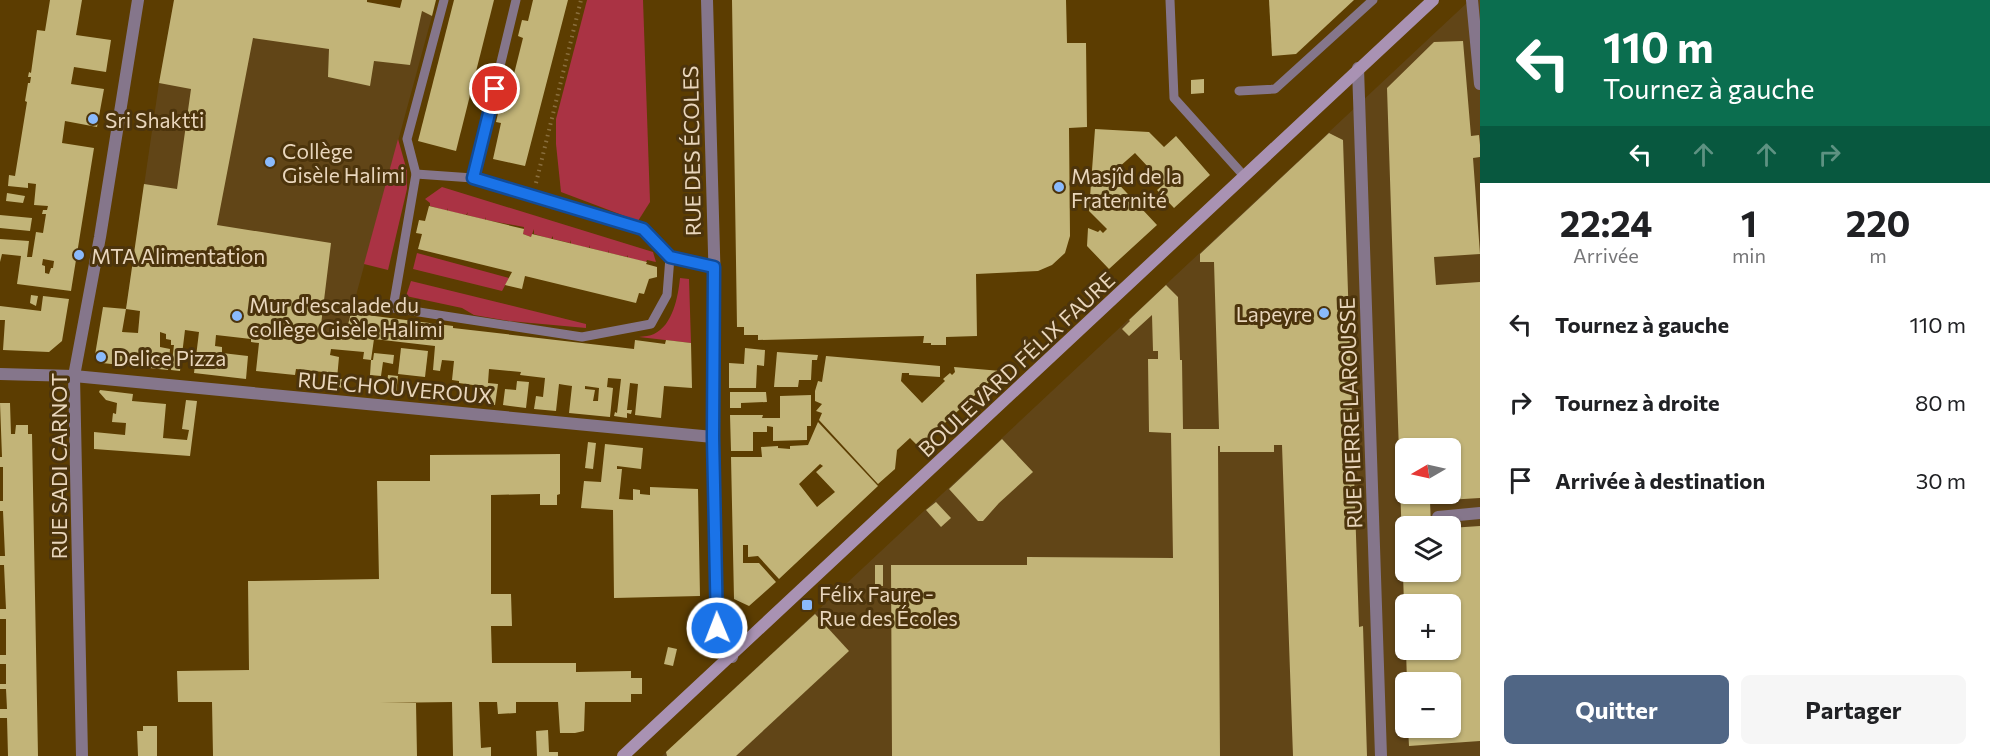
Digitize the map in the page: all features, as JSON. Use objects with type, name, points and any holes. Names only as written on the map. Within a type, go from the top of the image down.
[{"type":"main road","name":"BOULEVARD FÉLIX FAURE","points":[[623,756],[732,657],[1433,0]]},
{"type":"street","name":"RUE SADI CARNOT","points":[[82,756],[74,376],[100,237],[138,0]]},
{"type":"street","name":"RUE DES ÉCOLES","points":[[707,0],[714,267],[713,437],[717,628],[720,640],[732,657]]},
{"type":"street","points":[[1472,0],[1480,84]]},
{"type":"street","name":"RUE PIERRE LAROUSSE","points":[[1359,68],[1381,756]]},
{"type":"street","name":"RUE CHOUVEROUX","points":[[0,374],[74,376],[713,437]]},
{"type":"street","points":[[1448,516],[1480,513]]},
{"type":"lane","points":[[444,0],[407,139],[416,174],[393,308],[582,338],[626,330],[651,324],[666,295],[670,257]]},
{"type":"lane","points":[[473,178],[516,0]]},
{"type":"lane","points":[[1170,0],[1174,99],[1245,177]]},
{"type":"lane","points":[[1239,91],[1275,89],[1373,0]]},
{"type":"lane","points":[[416,174],[473,178],[643,229],[670,257],[714,267]]},
{"type":"path","points":[[533,196],[581,0]]},
{"type":"shaded area","name":"Collège Gisèle Halimi","points":[[174,0],[351,0],[422,11],[432,16],[345,336],[126,309],[159,83]]},
{"type":"shaded area","points":[[587,0],[643,0],[650,202],[638,221],[561,192],[556,119]]},
{"type":"shaded area","points":[[1470,0],[1480,0],[1480,756],[662,756]]},
{"type":"shaded area","points":[[398,139],[407,171],[407,189],[388,270],[364,264]]},
{"type":"shaded area","points":[[442,187],[653,252],[656,262],[628,258],[628,255],[627,257],[609,253],[609,250],[608,253],[590,248],[590,245],[589,248],[571,244],[571,240],[570,243],[553,239],[553,236],[551,239],[534,234],[534,229],[531,237],[523,234],[524,227],[486,220],[486,217],[485,220],[467,215],[468,212],[466,215],[448,211],[448,208],[447,211],[430,206],[425,199]]},
{"type":"shaded area","points":[[417,253],[509,278],[502,291],[413,269]]},
{"type":"shaded area","points":[[680,278],[689,279],[691,343],[639,337],[654,334],[666,324],[676,302]]},
{"type":"shaded area","points":[[411,281],[586,324],[586,328],[509,321],[474,315],[462,308],[406,296]]},
{"type":"building","points":[[50,0],[82,0],[76,35],[111,40],[106,72],[74,67],[71,84],[104,89],[97,127],[65,121],[62,143],[94,148],[71,291],[17,284],[21,256],[2,254],[0,262],[0,239],[29,241],[27,257],[32,257],[36,232],[43,233],[46,214],[42,214],[48,206],[34,205],[36,184],[28,183],[28,188],[8,186],[9,175],[15,176],[27,102],[25,101],[31,77],[28,77],[29,72],[31,73],[37,30],[45,31]],"holes":[[[43,259],[54,261],[49,274],[45,273],[45,266],[42,265]]]},
{"type":"building","points":[[174,0],[367,0],[367,2],[400,8],[402,0],[436,0],[432,16],[422,11],[410,65],[374,61],[370,86],[328,77],[329,49],[253,38],[217,225],[331,243],[320,333],[345,336],[351,313],[453,326],[453,328],[634,349],[635,340],[665,344],[666,340],[691,343],[692,388],[664,386],[661,418],[635,415],[638,384],[630,383],[627,410],[632,410],[631,414],[627,413],[627,418],[614,416],[615,412],[617,413],[621,379],[608,378],[607,387],[613,388],[610,417],[569,413],[572,386],[559,384],[556,411],[534,409],[536,396],[543,397],[545,378],[520,375],[521,372],[489,369],[488,383],[498,384],[495,405],[485,403],[487,387],[452,380],[454,361],[442,360],[440,371],[433,370],[435,346],[374,339],[371,360],[363,359],[364,352],[331,349],[330,355],[339,357],[337,379],[344,379],[343,388],[322,386],[323,372],[296,369],[295,375],[256,371],[259,343],[251,342],[251,339],[216,335],[215,346],[222,347],[222,353],[248,356],[246,379],[194,373],[199,332],[185,330],[180,371],[171,370],[174,345],[171,345],[171,340],[166,339],[166,334],[160,332],[160,347],[170,349],[168,370],[102,363],[95,355],[103,307],[126,309],[144,184],[177,189],[191,89],[159,83]],"holes":[[[126,309],[140,311],[138,333],[122,332]],[[585,386],[599,388],[598,401],[593,401],[595,390],[585,389]]]},
{"type":"building","points":[[454,0],[494,0],[456,151],[418,141]]},
{"type":"building","points":[[533,0],[568,0],[525,166],[493,159],[501,123],[496,122],[500,105],[506,106],[523,38],[518,36],[522,20],[528,21]]},
{"type":"building","points":[[732,0],[1066,0],[1067,43],[1086,43],[1087,127],[1069,128],[1070,236],[1065,253],[1052,265],[1038,271],[976,274],[977,336],[946,337],[946,345],[923,343],[924,336],[758,340],[758,335],[744,335],[744,327],[737,327]]},
{"type":"building","points":[[1269,0],[1354,0],[1296,54],[1272,56]]},
{"type":"building","points":[[1463,41],[1471,136],[1479,135],[1480,145],[1480,157],[1473,158],[1480,254],[1434,257],[1436,285],[1480,282],[1480,498],[1461,499],[1461,438],[1399,438],[1387,88],[1434,42]]},
{"type":"building","points":[[1204,79],[1204,93],[1191,94],[1191,80]]},
{"type":"building","points":[[1095,129],[1149,132],[1164,147],[1176,136],[1210,175],[1174,208],[1157,190],[1164,184],[1135,153],[1110,175],[1157,225],[1109,269],[1087,246],[1088,228],[1098,232],[1100,230],[1103,233],[1107,229],[1089,211]]},
{"type":"building","points":[[1329,133],[1343,140],[1359,627],[1363,626],[1367,756],[1293,756],[1282,445],[1274,445],[1274,452],[1220,452],[1220,446],[1218,446],[1220,756],[892,756],[891,565],[1027,565],[1027,557],[1173,558],[1171,433],[1149,432],[1148,359],[1158,359],[1158,351],[1153,351],[1152,315],[1129,336],[1122,329],[1166,285],[1178,297],[1183,429],[1219,429],[1214,262],[1200,262],[1200,254]]},
{"type":"building","points":[[7,193],[25,196],[23,203],[6,201]]},
{"type":"building","points":[[429,206],[524,229],[523,234],[531,237],[532,234],[647,262],[646,264],[657,267],[657,277],[649,279],[644,294],[639,293],[636,303],[525,276],[522,289],[505,285],[512,272],[418,249],[422,234],[416,233],[419,220],[425,221]]},
{"type":"building","points":[[0,215],[32,218],[30,231],[0,228]]},
{"type":"building","points":[[31,295],[38,296],[36,306],[30,303]]},
{"type":"building","points":[[43,296],[69,299],[62,341],[49,352],[3,350],[5,320],[0,320],[0,306],[41,311]]},
{"type":"building","points":[[401,348],[428,351],[425,377],[398,374]]},
{"type":"building","points":[[745,348],[765,350],[764,366],[757,365],[756,388],[729,388],[729,363],[744,364]]},
{"type":"building","points":[[777,352],[818,355],[817,360],[812,360],[811,380],[799,380],[798,387],[774,387]]},
{"type":"building","points":[[374,353],[394,355],[393,364],[383,362],[381,376],[370,375]]},
{"type":"building","points":[[826,356],[940,366],[940,377],[902,373],[901,381],[922,403],[945,381],[943,379],[955,372],[954,367],[1001,371],[919,447],[910,438],[897,450],[895,469],[878,484],[819,420],[822,413],[816,411],[822,404],[815,401],[815,391],[818,381],[822,382]]},
{"type":"building","points":[[388,375],[398,376],[396,394],[386,393]]},
{"type":"building","points":[[517,381],[529,382],[526,408],[503,405],[505,389],[516,390]]},
{"type":"building","points":[[100,390],[133,394],[132,401],[166,404],[163,438],[187,440],[189,430],[182,429],[186,400],[197,401],[190,456],[94,449],[94,432],[125,435],[126,423],[112,422],[113,413],[116,414],[117,403],[106,400],[99,392]]},
{"type":"building","points":[[730,392],[766,392],[767,402],[741,403],[741,408],[730,408]]},
{"type":"building","points":[[811,395],[811,426],[807,426],[807,440],[773,441],[773,427],[767,426],[767,432],[753,432],[753,451],[731,451],[730,415],[763,415],[762,418],[780,418],[780,396]]},
{"type":"building","points":[[0,403],[10,403],[11,434],[15,434],[16,425],[28,425],[28,434],[32,434],[38,756],[8,756],[7,718],[0,718],[0,709],[7,709],[6,689],[0,689],[0,684],[6,684],[6,664],[0,664],[0,655],[6,655],[6,619],[0,619],[0,609],[6,609],[4,565],[0,565],[0,556],[5,556],[3,511],[0,511],[0,501],[3,501],[3,467],[0,467],[0,457],[2,457]]},
{"type":"building","points":[[818,422],[878,486],[779,579],[758,556],[748,557],[748,545],[743,545],[743,563],[759,563],[776,582],[749,606],[734,599],[731,457],[762,457],[761,447],[778,446],[778,448],[790,449],[790,446],[808,445]],"holes":[[[820,464],[823,466],[816,472],[835,492],[817,507],[799,484]]]},
{"type":"building","points":[[1002,439],[1033,472],[983,521],[978,521],[949,489]]},
{"type":"building","points":[[588,442],[596,443],[593,469],[585,468]]},
{"type":"building","points":[[605,444],[643,448],[641,469],[617,466],[617,469],[622,469],[619,499],[633,500],[633,489],[640,490],[640,494],[650,495],[650,487],[698,489],[700,596],[614,598],[613,510],[581,508],[584,481],[601,482]]},
{"type":"building","points":[[560,454],[560,494],[557,495],[557,505],[540,505],[540,494],[491,495],[491,594],[511,594],[512,626],[491,626],[492,663],[576,663],[576,672],[631,671],[631,678],[642,678],[642,694],[631,694],[631,702],[585,702],[584,731],[575,733],[560,733],[558,702],[516,702],[516,713],[498,714],[497,702],[479,702],[481,748],[491,747],[491,756],[453,756],[452,702],[380,703],[416,703],[417,756],[213,756],[212,702],[178,702],[177,671],[249,670],[248,581],[379,579],[377,481],[430,481],[430,455]]},
{"type":"building","points":[[936,502],[951,518],[941,527],[926,510]]},
{"type":"building","points":[[1401,504],[1430,504],[1431,516],[1401,516]]},
{"type":"building","points":[[1480,526],[1480,741],[1409,746],[1409,738],[1461,738],[1461,672],[1407,672],[1406,660],[1461,660],[1461,594],[1404,594],[1403,582],[1461,582],[1461,527]]},
{"type":"building","points":[[875,565],[883,565],[883,586],[875,586]]},
{"type":"building","points":[[815,614],[849,651],[736,756],[667,756],[666,752]]},
{"type":"building","points":[[668,647],[677,649],[673,666],[664,664]]},
{"type":"building","points":[[143,726],[157,726],[157,756],[138,756],[137,731],[143,731]]},
{"type":"building","points":[[548,730],[549,752],[558,752],[558,756],[537,756],[536,731]]},
{"type":"place","name":"Sri Shaktti","points":[[93,119]]},
{"type":"place","name":"Collège Gisèle Halimi","points":[[270,162]]},
{"type":"place","name":"Masjîd de la Fraternité","points":[[1059,187]]},
{"type":"place","name":"MTA Alimentation","points":[[79,255]]},
{"type":"place","name":"Lapeyre","points":[[1324,313]]},
{"type":"place","name":"Mur d'escalade du collège Gisèle Halimi","points":[[237,316]]},
{"type":"place","name":"Delice Pizza","points":[[101,357]]},
{"type":"place","name":"Félix Faure - Rue des Écoles","points":[[807,605]]},
{"type":"route","points":[[495,89],[473,178],[643,229],[670,257],[714,267],[713,437],[717,628]]}]
